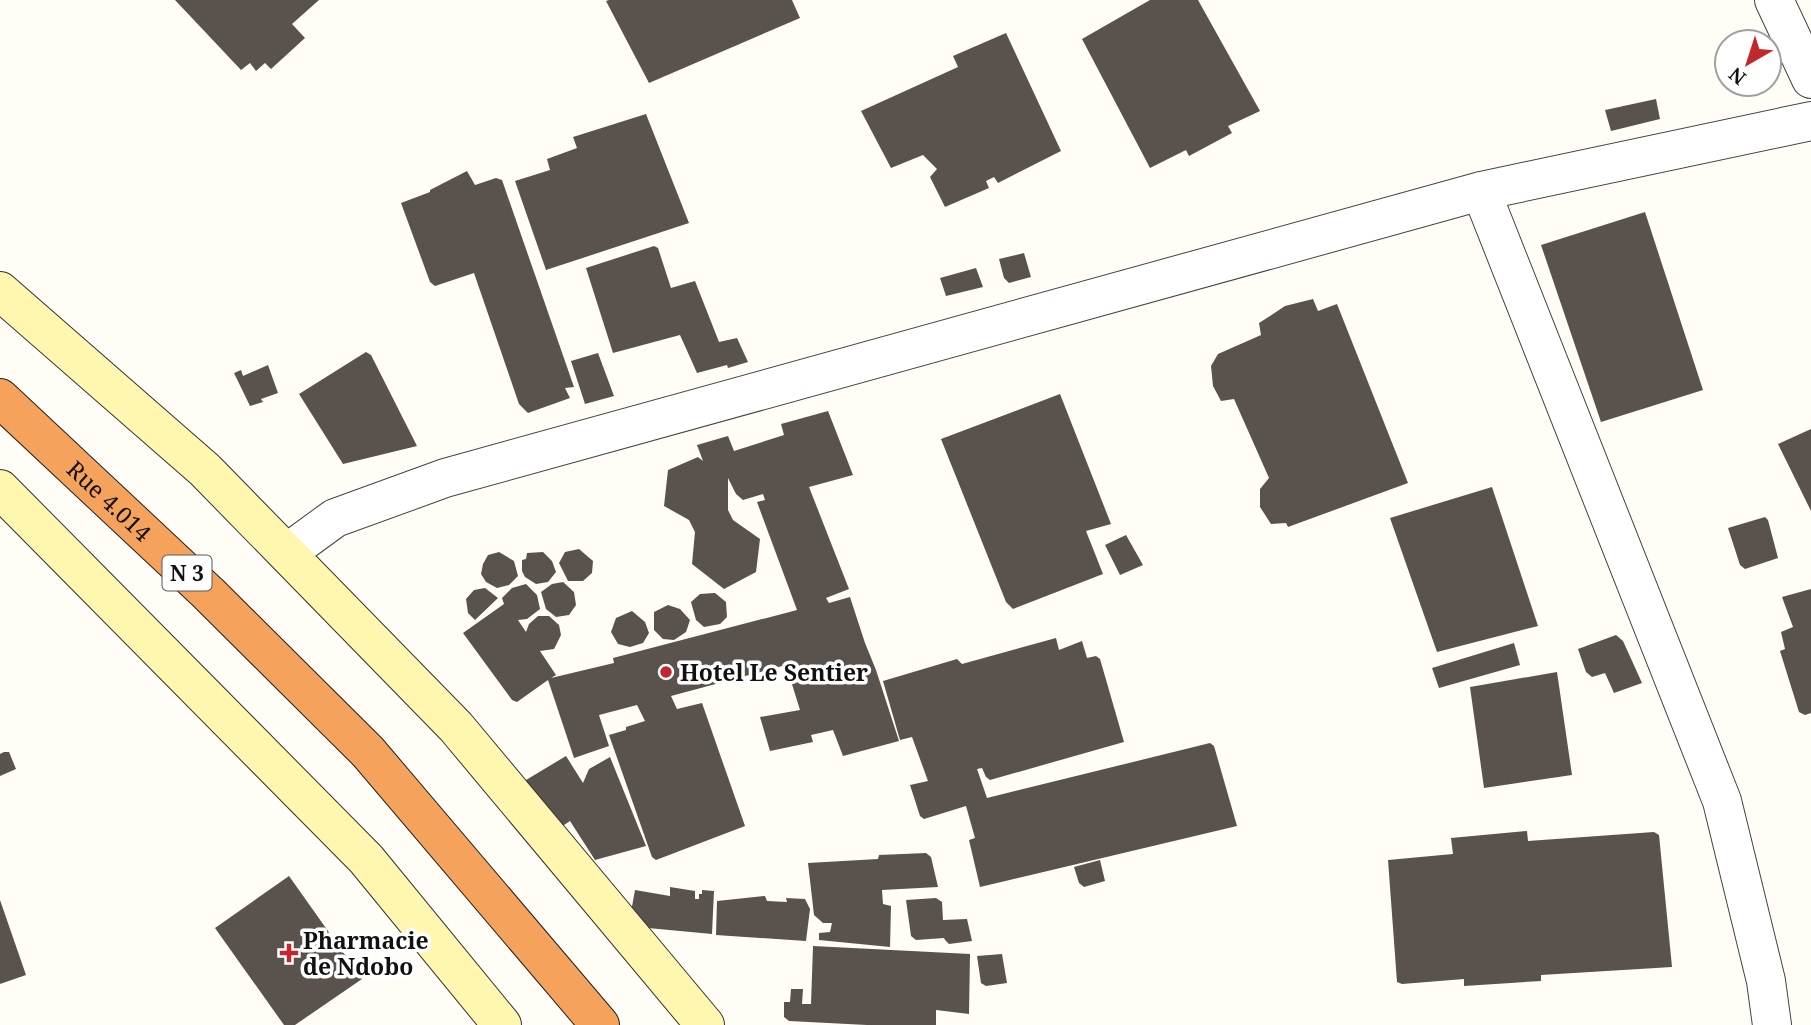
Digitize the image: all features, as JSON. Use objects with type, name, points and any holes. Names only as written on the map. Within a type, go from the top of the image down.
[{"type":"highway","name":"Rue 4.014","points":[[0,398],[208,593],[368,752],[600,1025]]},
{"type":"main road","points":[[0,291],[205,470],[456,727],[705,1025]]},
{"type":"main road","points":[[0,489],[366,859],[502,1025]]},
{"type":"street","points":[[1774,0],[1811,79]]},
{"type":"street","points":[[286,552],[335,518],[445,478],[1481,191],[1811,121]]},
{"type":"street","points":[[1481,191],[1722,801],[1766,981],[1772,1025]]},
{"type":"building","points":[[175,0],[319,0],[292,24],[305,38],[271,69],[265,63],[256,71],[250,63],[241,70]]},
{"type":"building","points":[[792,0],[800,18],[649,83],[606,1]]},
{"type":"building","points":[[1150,0],[1198,0],[1260,111],[1228,126],[1232,133],[1189,156],[1186,150],[1150,168],[1082,39]]},
{"type":"building","points":[[1006,33],[1061,151],[998,183],[994,177],[986,181],[989,188],[945,207],[930,177],[937,169],[923,155],[891,168],[861,111],[958,67],[953,56]]},
{"type":"building","points":[[1656,99],[1660,119],[1611,131],[1605,110]]},
{"type":"building","points":[[646,114],[689,223],[546,270],[515,181],[550,170],[547,159],[577,148],[573,137]]},
{"type":"building","points":[[467,171],[475,185],[496,178],[502,180],[574,387],[565,388],[570,398],[528,413],[519,404],[474,273],[435,286],[430,282],[401,203],[430,192]]},
{"type":"building","points":[[1645,212],[1703,390],[1601,422],[1541,245]]},
{"type":"building","points":[[654,246],[658,248],[671,288],[695,281],[719,342],[737,338],[748,362],[697,373],[680,335],[613,353],[586,268]]},
{"type":"building","points":[[1024,253],[1031,277],[1009,283],[1004,278],[999,259]]},
{"type":"building","points":[[976,268],[983,287],[946,296],[940,278]]},
{"type":"building","points":[[1313,299],[1318,311],[1337,304],[1408,483],[1288,527],[1286,523],[1271,524],[1260,507],[1260,489],[1269,478],[1234,399],[1221,401],[1213,386],[1211,366],[1218,354],[1261,335],[1259,323],[1285,306]]},
{"type":"building","points":[[366,352],[371,355],[417,446],[343,464],[299,394]]},
{"type":"building","points":[[598,353],[614,396],[585,404],[571,361]]},
{"type":"building","points":[[268,365],[278,393],[250,406],[234,373],[241,370],[243,376]]},
{"type":"building","points":[[1060,394],[1111,524],[1086,531],[1103,574],[1013,609],[1006,602],[941,439]]},
{"type":"building","name":"Hotel Le Sentier","points":[[828,411],[853,475],[809,487],[849,589],[826,598],[829,603],[850,597],[899,741],[843,756],[833,730],[811,735],[813,742],[770,751],[760,717],[800,710],[786,665],[671,696],[677,709],[702,703],[745,826],[656,860],[652,857],[609,735],[645,721],[637,705],[599,715],[609,746],[574,758],[548,680],[517,702],[512,700],[463,633],[504,604],[502,598],[512,588],[526,584],[537,595],[540,609],[527,619],[518,620],[526,632],[529,624],[538,616],[549,616],[559,625],[561,635],[554,649],[540,651],[556,675],[551,678],[614,663],[613,658],[797,610],[757,502],[765,500],[763,494],[743,500],[736,494],[728,478],[728,510],[733,520],[760,539],[756,572],[724,589],[692,564],[695,532],[689,520],[664,506],[668,470],[698,457],[703,461],[697,445],[728,436],[734,451],[784,435],[781,424]]},
{"type":"building","points":[[1811,429],[1811,511],[1778,444]]},
{"type":"building","points":[[1492,487],[1538,626],[1437,652],[1390,518]]},
{"type":"building","points":[[1765,517],[1778,558],[1745,569],[1740,565],[1728,528]]},
{"type":"building","points":[[1126,535],[1143,565],[1120,575],[1105,545]]},
{"type":"building","points":[[579,549],[593,561],[592,573],[583,581],[568,581],[559,563],[565,552]]},
{"type":"building","points":[[499,552],[514,561],[518,576],[509,585],[497,588],[486,582],[481,574],[488,555]]},
{"type":"building","points":[[543,552],[552,561],[556,572],[548,582],[536,584],[525,577],[522,560],[526,559],[527,553]]},
{"type":"building","points":[[563,582],[574,592],[576,605],[569,615],[556,617],[546,609],[541,592],[552,584]]},
{"type":"building","points":[[485,588],[498,598],[475,620],[468,613],[466,599],[474,590]]},
{"type":"building","points":[[1811,589],[1811,713],[1805,715],[1799,712],[1780,651],[1785,649],[1781,632],[1793,627],[1782,597]]},
{"type":"building","points":[[715,593],[726,602],[727,617],[720,624],[704,627],[696,620],[691,602],[700,594]]},
{"type":"building","points":[[668,605],[680,609],[690,620],[686,632],[674,640],[663,639],[654,630],[654,612]]},
{"type":"building","points":[[632,611],[645,622],[649,633],[643,643],[630,647],[618,644],[611,632],[616,618]]},
{"type":"building","points":[[1616,635],[1623,641],[1642,683],[1614,693],[1605,673],[1592,677],[1586,672],[1578,649]]},
{"type":"building","points":[[1056,638],[1059,650],[1082,641],[1087,658],[1096,656],[1100,659],[1124,742],[990,780],[982,768],[977,769],[987,798],[1210,743],[1214,746],[1237,826],[980,887],[969,840],[975,838],[966,806],[924,819],[920,816],[910,785],[928,781],[912,737],[900,740],[883,681],[957,659],[962,664]]},
{"type":"building","points":[[1514,643],[1520,665],[1439,688],[1432,668]]},
{"type":"building","points":[[1557,672],[1572,775],[1484,788],[1470,687]]},
{"type":"building","points":[[9,752],[16,769],[0,776],[0,754]]},
{"type":"building","points":[[566,756],[583,783],[589,769],[610,757],[646,846],[595,860],[570,821],[558,829],[526,780]]},
{"type":"building","points":[[1527,831],[1528,841],[1654,832],[1659,835],[1672,967],[1541,975],[1541,981],[1464,986],[1464,979],[1402,984],[1397,982],[1388,860],[1453,854],[1451,838]]},
{"type":"building","points":[[926,853],[931,857],[938,887],[882,890],[883,904],[891,906],[890,947],[819,940],[819,933],[830,932],[832,923],[823,923],[814,915],[808,863]]},
{"type":"building","points":[[1100,860],[1105,881],[1084,887],[1079,883],[1074,867]]},
{"type":"building","name":"Pharmacie de Ndobo","points":[[289,876],[362,979],[295,1025],[284,1025],[215,928]]},
{"type":"building","points":[[670,887],[695,891],[695,899],[699,899],[702,890],[714,891],[712,934],[648,928],[629,923],[635,890],[670,896]]},
{"type":"building","points":[[765,896],[767,901],[805,899],[810,909],[806,941],[716,935],[717,901]]},
{"type":"building","points":[[936,898],[942,902],[943,920],[967,919],[972,941],[949,944],[944,938],[916,940],[911,936],[906,900]]},
{"type":"building","points":[[0,900],[26,975],[0,984]]},
{"type":"building","points":[[813,946],[970,954],[969,1014],[936,1010],[936,1025],[789,1021],[784,1017],[784,1002],[790,1002],[791,989],[803,989],[802,1004],[811,1004]]},
{"type":"building","points":[[1002,954],[1007,983],[986,986],[981,983],[977,956]]},
{"type":"place","name":"Hotel Le Sentier","points":[[666,672]]},
{"type":"place","name":"Pharmacie de Ndobo","points":[[289,953]]}]
